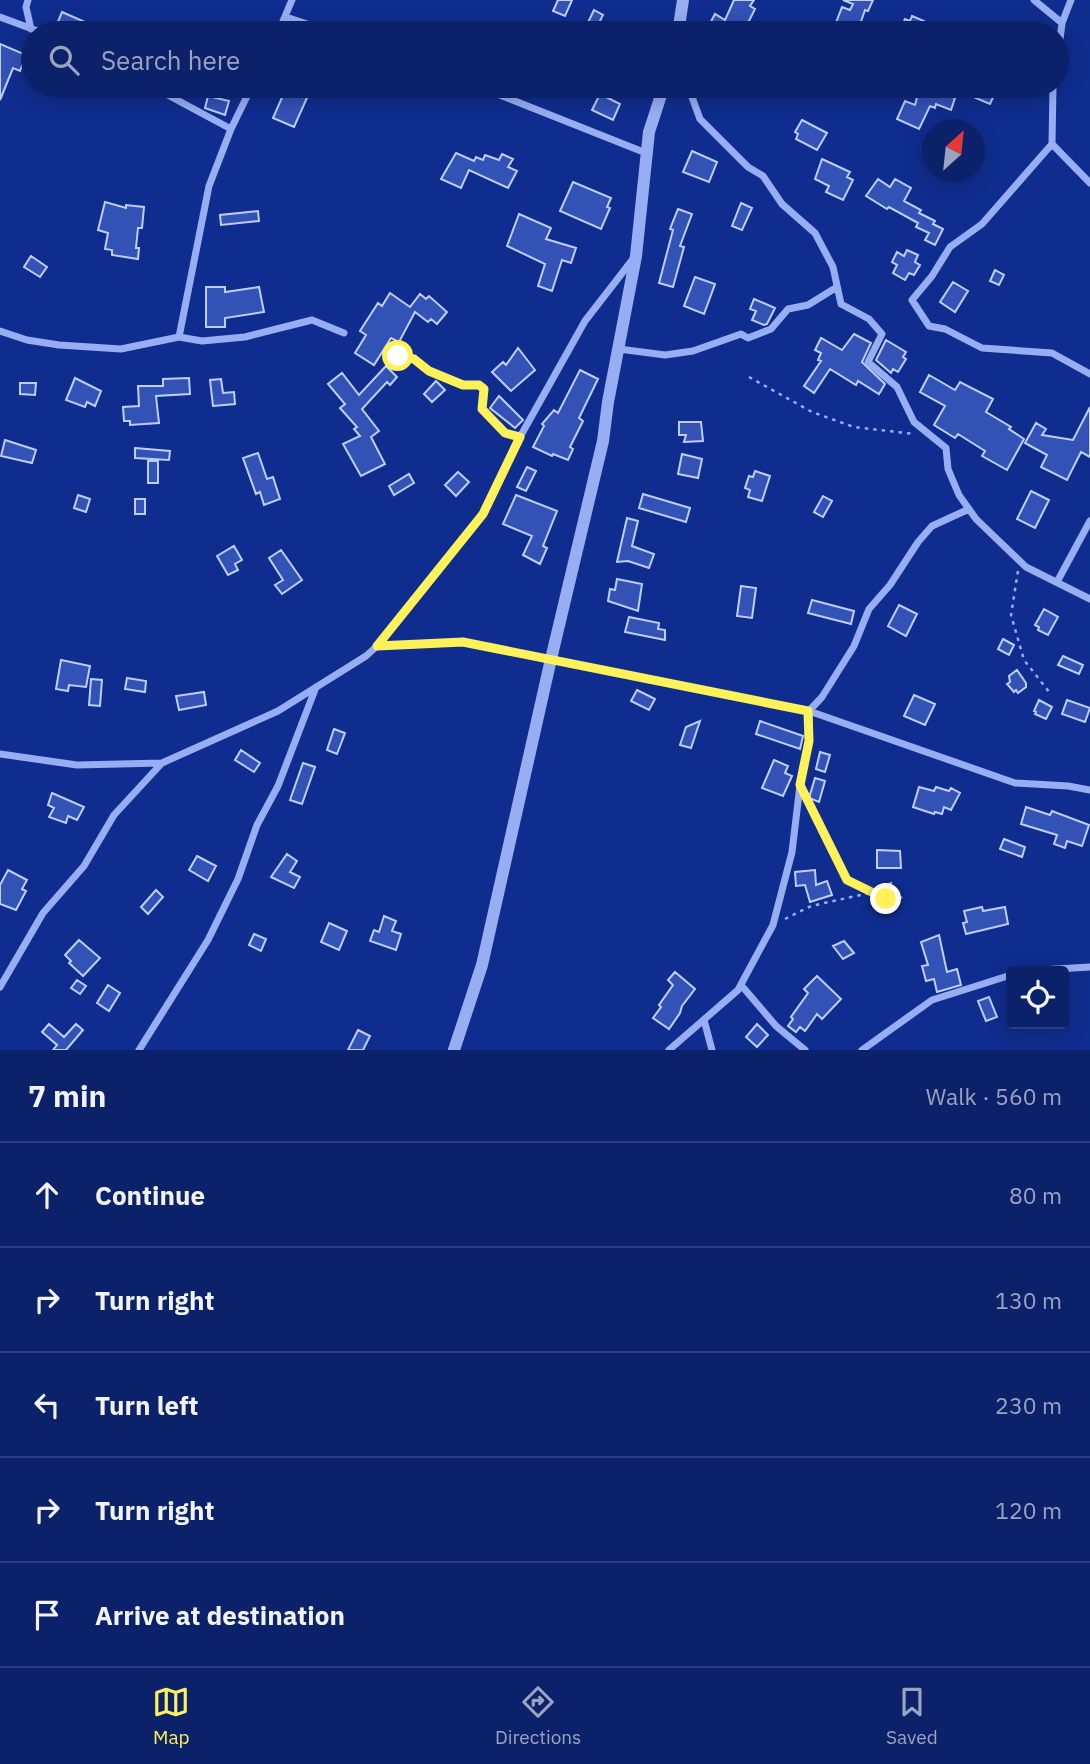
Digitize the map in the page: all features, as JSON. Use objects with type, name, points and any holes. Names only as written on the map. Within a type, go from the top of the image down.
[{"type":"street","points":[[28,0],[26,7],[29,21]]},
{"type":"street","points":[[284,21],[292,0]]},
{"type":"street","points":[[679,21],[682,0]]},
{"type":"street","points":[[1034,0],[1060,21]]},
{"type":"street","points":[[1063,21],[1071,0]]},
{"type":"street","points":[[286,16],[300,21]]},
{"type":"street","points":[[0,17],[21,25]]},
{"type":"street","points":[[173,98],[231,129]]},
{"type":"street","points":[[179,337],[209,186],[246,98]]},
{"type":"street","points":[[507,98],[646,153]]},
{"type":"street","points":[[454,1050],[482,965],[603,441],[636,256],[649,132],[660,98]]},
{"type":"street","points":[[692,98],[700,119],[748,167],[763,176],[782,204],[815,233],[833,267],[841,304],[869,319],[882,334],[868,362],[897,387],[914,422],[946,448],[948,470],[959,495],[969,509],[1026,568],[1090,599]]},
{"type":"street","points":[[1053,98],[1052,144],[982,224],[950,247],[932,276],[912,300],[929,326],[945,329],[982,348],[1052,353],[1090,374]]},
{"type":"street","points":[[1052,144],[1090,183]]},
{"type":"street","points":[[0,987],[43,913],[84,866],[114,815],[162,764],[278,710],[366,656],[377,646],[483,514],[520,437],[585,321],[636,256]]},
{"type":"street","points":[[619,349],[665,355],[693,351],[741,334],[748,338],[771,329],[788,309],[808,305],[837,287]]},
{"type":"street","points":[[0,331],[27,340],[59,345],[121,349],[179,337],[201,341],[245,337],[312,320],[344,332]]},
{"type":"street","points":[[398,356],[414,359],[429,371],[463,385],[479,385],[484,389],[482,409],[505,433],[520,437]]},
{"type":"street","points":[[668,1050],[741,985],[773,925],[792,852],[800,785],[809,741],[808,711],[822,697],[854,646],[869,609],[890,585],[912,550],[932,526],[969,509]]},
{"type":"street","points":[[1057,582],[1090,521]]},
{"type":"street","points":[[377,646],[463,642],[551,659],[808,711],[1015,783],[1090,790]]},
{"type":"street","points":[[139,1050],[208,940],[238,878],[257,825],[278,786],[316,687]]},
{"type":"street","points":[[0,754],[77,765],[162,764]]},
{"type":"street","points":[[1069,968],[1090,967]]},
{"type":"street","points":[[862,1050],[932,1000],[1006,977]]},
{"type":"street","points":[[741,985],[776,1026],[805,1050]]},
{"type":"street","points":[[704,1020],[712,1050]]},
{"type":"path","points":[[749,377],[812,412],[853,427],[931,436]]},
{"type":"path","points":[[1019,561],[1011,615],[1024,660],[1050,693]]},
{"type":"path","points":[[800,785],[847,880],[886,899],[907,897]]},
{"type":"path","points":[[773,925],[810,906],[874,892],[893,882]]},
{"type":"building","points":[[558,0],[572,0],[565,16],[553,11]]},
{"type":"building","points":[[734,0],[754,0],[750,6],[755,9],[749,21],[711,21],[715,14],[725,20]]},
{"type":"building","points":[[843,0],[873,0],[861,21],[837,21],[842,7],[850,10],[853,4]]},
{"type":"building","points":[[594,10],[603,15],[600,21],[589,21]]},
{"type":"building","points":[[62,12],[83,21],[58,21]]},
{"type":"building","points":[[912,16],[924,21],[910,21]]},
{"type":"building","points":[[0,44],[21,53],[21,68],[20,71],[13,68],[0,100]]},
{"type":"building","points":[[208,98],[229,101],[225,115],[205,108]]},
{"type":"building","points":[[282,98],[307,98],[294,127],[273,118]]},
{"type":"building","points":[[598,98],[608,98],[620,104],[613,120],[592,110]]},
{"type":"building","points":[[917,98],[955,98],[951,110],[936,104],[935,108],[930,106],[919,129],[897,119],[905,101],[915,105]]},
{"type":"building","points":[[976,98],[993,98],[990,104]]},
{"type":"building","points":[[802,120],[827,133],[817,150],[796,139],[798,134],[795,132]]},
{"type":"building","points":[[692,151],[717,162],[709,182],[683,172]]},
{"type":"building","points":[[456,153],[474,161],[476,157],[483,160],[485,155],[499,160],[502,154],[513,159],[508,167],[517,171],[508,188],[469,170],[461,188],[441,179]]},
{"type":"building","points":[[822,159],[850,172],[847,177],[853,180],[843,200],[826,192],[829,186],[815,179]]},
{"type":"building","points":[[878,179],[890,187],[895,179],[911,188],[904,201],[921,210],[919,213],[935,221],[933,224],[943,229],[935,245],[925,240],[929,233],[916,227],[918,223],[866,196]]},
{"type":"building","points":[[573,182],[611,198],[607,207],[610,208],[601,229],[560,211]]},
{"type":"building","points":[[105,202],[126,208],[126,205],[144,207],[142,228],[138,228],[138,259],[112,255],[112,250],[105,249],[108,233],[98,230]]},
{"type":"building","points":[[741,203],[752,208],[742,230],[732,226]]},
{"type":"building","points":[[678,209],[692,214],[680,246],[684,247],[673,287],[659,283],[673,230],[670,229]]},
{"type":"building","points":[[258,211],[259,221],[221,225],[220,215]]},
{"type":"building","points":[[519,214],[551,228],[546,239],[576,248],[571,263],[562,260],[552,291],[538,286],[545,264],[507,246]]},
{"type":"building","points":[[907,250],[918,255],[915,262],[920,265],[914,275],[909,273],[905,280],[893,273],[897,265],[892,262],[897,252],[904,256]]},
{"type":"building","points":[[31,256],[47,267],[40,277],[24,267]]},
{"type":"building","points":[[995,270],[1004,275],[999,285],[990,281]]},
{"type":"building","points":[[695,277],[715,284],[704,314],[684,306]]},
{"type":"building","points":[[953,282],[968,291],[955,312],[940,302]]},
{"type":"building","points":[[206,287],[225,287],[225,292],[259,287],[264,312],[225,318],[225,327],[206,327]]},
{"type":"building","points":[[390,293],[410,307],[420,294],[426,299],[429,296],[447,312],[437,324],[431,319],[428,322],[415,312],[399,342],[391,338],[374,365],[355,353],[366,335],[360,331],[378,303],[382,306]]},
{"type":"building","points":[[754,299],[775,308],[767,324],[752,320],[756,311],[750,309]]},
{"type":"building","points":[[854,334],[871,343],[862,362],[885,384],[879,394],[858,381],[856,385],[830,369],[814,393],[804,386],[821,361],[818,360],[821,353],[815,350],[821,338],[842,350]]},
{"type":"building","points":[[886,340],[906,352],[903,357],[906,359],[898,372],[893,369],[891,373],[876,360]]},
{"type":"building","points":[[518,348],[535,370],[511,391],[492,372],[503,362],[506,365]]},
{"type":"building","points":[[386,366],[397,377],[390,385],[387,382],[362,409],[379,431],[371,437],[385,464],[361,476],[343,444],[360,436],[354,429],[357,427],[340,408],[345,404],[328,384],[342,373],[359,395]]},
{"type":"building","points":[[580,370],[598,379],[579,418],[583,421],[570,447],[573,449],[568,460],[533,447],[544,426],[542,424],[554,410],[558,413]]},
{"type":"building","points":[[929,375],[955,390],[960,382],[993,399],[986,412],[1011,427],[1009,429],[1024,439],[1007,470],[982,456],[985,451],[958,434],[955,438],[934,425],[945,406],[920,392]]},
{"type":"building","points":[[75,378],[101,391],[95,406],[87,402],[85,407],[66,400]]},
{"type":"building","points":[[189,378],[190,394],[156,396],[159,423],[130,425],[130,421],[124,421],[123,407],[139,406],[138,386],[163,386],[163,379]]},
{"type":"building","points":[[221,379],[223,393],[234,392],[235,404],[213,406],[210,380]]},
{"type":"building","points":[[436,381],[445,390],[432,402],[424,394]]},
{"type":"building","points":[[20,383],[36,383],[35,395],[20,394]]},
{"type":"building","points":[[499,396],[523,420],[515,428],[490,408]]},
{"type":"building","points":[[1090,407],[1090,457],[1081,452],[1067,480],[1041,467],[1047,455],[1025,443],[1036,423],[1046,429],[1042,435],[1073,440]]},
{"type":"building","points":[[679,422],[701,422],[703,441],[684,442],[686,435],[679,435]]},
{"type":"building","points":[[5,440],[36,450],[32,463],[1,456]]},
{"type":"building","points":[[135,448],[170,451],[169,460],[135,458]]},
{"type":"building","points":[[258,453],[267,479],[273,477],[280,499],[264,505],[260,492],[256,494],[243,458]]},
{"type":"building","points":[[682,454],[702,459],[698,478],[678,474]]},
{"type":"building","points":[[148,461],[158,461],[158,483],[148,483]]},
{"type":"building","points":[[527,467],[536,471],[526,491],[517,487]]},
{"type":"building","points":[[755,471],[770,476],[762,501],[748,497],[750,490],[745,488],[749,476],[753,477]]},
{"type":"building","points":[[458,472],[469,482],[456,496],[445,485]]},
{"type":"building","points":[[409,474],[414,483],[394,495],[389,486]]},
{"type":"building","points":[[1031,491],[1049,500],[1035,528],[1017,519]]},
{"type":"building","points":[[643,494],[690,508],[686,522],[639,508]]},
{"type":"building","points":[[78,495],[90,499],[86,512],[74,508]]},
{"type":"building","points":[[516,495],[557,511],[543,546],[547,548],[540,564],[523,555],[532,536],[503,524]]},
{"type":"building","points":[[823,496],[832,501],[823,517],[814,512]]},
{"type":"building","points":[[135,499],[145,499],[145,514],[135,514]]},
{"type":"building","points":[[627,518],[638,521],[632,546],[654,554],[649,568],[628,561],[617,562]]},
{"type":"building","points":[[234,546],[242,560],[235,564],[238,570],[228,575],[217,556]]},
{"type":"building","points":[[281,550],[302,580],[282,594],[275,585],[283,580],[269,558]]},
{"type":"building","points":[[617,579],[642,584],[638,611],[608,601],[610,589],[615,590]]},
{"type":"building","points":[[741,586],[756,588],[752,618],[737,616]]},
{"type":"building","points":[[812,600],[854,611],[851,624],[808,613]]},
{"type":"building","points":[[899,605],[917,614],[906,636],[888,626]]},
{"type":"building","points":[[1044,609],[1058,617],[1048,635],[1038,630],[1039,627],[1035,625]]},
{"type":"building","points":[[629,617],[659,623],[658,629],[665,630],[665,640],[625,632]]},
{"type":"building","points":[[1003,639],[1014,645],[1009,655],[998,649]]},
{"type":"building","points":[[1063,656],[1083,665],[1079,674],[1058,665]]},
{"type":"building","points":[[61,660],[90,666],[86,687],[69,685],[68,691],[56,689]]},
{"type":"building","points":[[1017,670],[1026,683],[1026,687],[1018,693],[1007,684],[1010,682],[1009,676]]},
{"type":"building","points":[[127,678],[146,681],[145,692],[125,689]]},
{"type":"building","points":[[91,679],[102,680],[100,706],[89,705]]},
{"type":"building","points":[[637,690],[655,699],[649,710],[631,701]]},
{"type":"building","points":[[204,692],[206,705],[179,710],[176,696]]},
{"type":"building","points":[[914,695],[935,704],[925,725],[904,716]]},
{"type":"building","points":[[1039,700],[1052,707],[1046,719],[1035,714]]},
{"type":"building","points":[[1067,700],[1090,708],[1085,722],[1062,714]]},
{"type":"building","points":[[700,721],[691,748],[680,745],[686,727]]},
{"type":"building","points":[[760,721],[803,736],[800,749],[756,734]]},
{"type":"building","points":[[334,729],[345,733],[337,754],[327,750]]},
{"type":"building","points":[[241,750],[260,763],[254,772],[235,760]]},
{"type":"building","points":[[820,752],[830,755],[825,772],[816,769]]},
{"type":"building","points":[[774,760],[788,766],[785,773],[792,776],[783,796],[762,788]]},
{"type":"building","points":[[303,763],[315,767],[302,804],[290,800]]},
{"type":"building","points":[[815,778],[825,781],[819,802],[809,798]]},
{"type":"building","points":[[919,787],[934,791],[936,787],[949,791],[951,788],[960,793],[951,810],[944,807],[942,814],[934,814],[913,807]]},
{"type":"building","points":[[52,793],[84,807],[77,820],[68,816],[66,823],[49,817],[54,808],[48,805]]},
{"type":"building","points":[[1026,807],[1050,815],[1052,811],[1089,825],[1082,846],[1067,841],[1065,848],[1054,844],[1057,835],[1021,824]]},
{"type":"building","points":[[1004,839],[1025,847],[1022,857],[1000,849]]},
{"type":"building","points":[[877,850],[900,851],[901,868],[877,868]]},
{"type":"building","points":[[287,854],[297,861],[290,872],[300,877],[294,888],[271,877]]},
{"type":"building","points":[[197,856],[216,866],[208,881],[189,870]]},
{"type":"building","points":[[8,870],[27,880],[22,889],[26,891],[16,910],[0,904],[0,885]]},
{"type":"building","points":[[815,870],[816,885],[827,881],[832,895],[810,902],[805,885],[796,886],[795,872]]},
{"type":"building","points":[[156,890],[163,897],[148,914],[141,907]]},
{"type":"building","points":[[982,907],[983,911],[1005,907],[1008,924],[966,934],[964,911]]},
{"type":"building","points":[[384,916],[396,921],[392,931],[401,934],[396,950],[370,941],[374,930],[379,932]]},
{"type":"building","points":[[329,923],[347,931],[339,950],[321,942]]},
{"type":"building","points":[[254,934],[266,939],[261,951],[249,945]]},
{"type":"building","points":[[939,935],[947,972],[957,969],[961,985],[937,992],[934,979],[926,981],[922,966],[928,965],[921,942]]},
{"type":"building","points":[[79,940],[100,958],[83,976],[69,963],[71,961],[65,955]]},
{"type":"building","points":[[844,941],[854,953],[843,959],[833,946]]},
{"type":"building","points":[[675,972],[695,989],[669,1029],[653,1018],[673,985],[668,980]]},
{"type":"building","points":[[817,976],[841,999],[822,1019],[817,1014],[805,1031],[800,1027],[796,1032],[788,1026],[793,1019],[791,1017],[808,993],[804,989]]},
{"type":"building","points":[[77,980],[86,986],[80,994],[71,988]]},
{"type":"building","points":[[108,985],[120,993],[109,1011],[97,1003]]},
{"type":"building","points":[[989,997],[997,1017],[986,1021],[978,1001]]},
{"type":"building","points":[[49,1024],[64,1037],[76,1024],[83,1030],[66,1050],[53,1050],[57,1045],[42,1032]]},
{"type":"building","points":[[757,1024],[768,1035],[757,1047],[746,1037]]},
{"type":"building","points":[[358,1030],[370,1036],[363,1050],[348,1050]]},
{"type":"route","points":[[398,356],[414,359],[429,371],[463,385],[479,385],[484,389],[482,409],[505,433],[520,437],[483,514],[377,646],[463,642],[808,711],[809,741],[800,785],[847,880],[886,899]]}]
